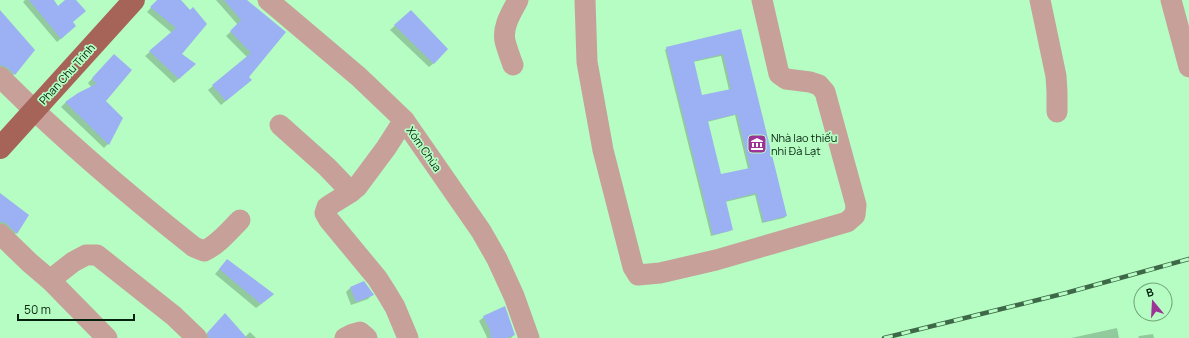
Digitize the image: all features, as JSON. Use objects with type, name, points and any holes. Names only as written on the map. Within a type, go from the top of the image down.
[{"type":"main road","name":"Phan Chu Trinh","points":[[0,148],[134,0]]},
{"type":"street","name":"Xóm Chùa","points":[[268,0],[359,77],[404,120],[481,231],[497,259],[514,296],[529,338]]},
{"type":"street","points":[[513,65],[505,40],[505,29],[518,0]]},
{"type":"street","points":[[585,0],[587,62],[603,150],[633,268],[638,275],[660,273],[716,260],[847,222],[855,216],[856,205],[824,92],[819,85],[810,82],[786,79],[779,74],[762,0]]},
{"type":"street","points":[[1040,0],[1056,76],[1057,112]]},
{"type":"street","points":[[1171,0],[1189,67]]},
{"type":"street","points":[[0,77],[34,111],[94,164],[188,242],[200,250],[204,251],[209,249],[240,220]]},
{"type":"street","points":[[404,120],[368,174],[357,187],[330,205],[325,213],[386,292],[395,307],[408,338]]},
{"type":"street","points":[[280,126],[327,167],[351,192]]},
{"type":"street","points":[[0,234],[50,280],[107,338]]},
{"type":"street","points":[[50,280],[73,262],[86,255],[97,255],[174,316],[196,338]]},
{"type":"street","points":[[346,338],[360,332],[366,338]]},
{"type":"building","points":[[29,0],[54,0],[58,6],[65,0],[76,0],[86,11],[73,22],[76,26],[61,39]]},
{"type":"building","points":[[157,0],[181,0],[190,10],[193,7],[207,24],[182,54],[196,64],[179,79],[149,51],[176,28],[150,7]]},
{"type":"building","points":[[224,0],[247,0],[286,32],[249,77],[252,80],[226,101],[212,85],[251,53],[230,31],[241,20]]},
{"type":"building","points":[[0,10],[35,50],[15,75],[8,68],[0,65]]},
{"type":"building","points":[[411,10],[448,49],[434,64],[394,25]]},
{"type":"building","name":"Nhà lao thiếu nhi Đà Lạt","points":[[741,29],[787,216],[764,222],[756,193],[726,201],[733,230],[713,235],[666,47]],"holes":[[[723,54],[731,89],[702,95],[694,61]],[[737,114],[750,168],[721,174],[708,121]]]},
{"type":"building","points":[[114,54],[132,70],[106,101],[123,118],[109,145],[65,102],[78,93],[96,84],[92,78]]},
{"type":"building","points":[[0,193],[29,215],[17,234],[8,225],[0,222]]},
{"type":"building","points":[[227,259],[274,294],[261,304],[219,269]]},
{"type":"building","points":[[364,281],[374,295],[356,302],[350,287]]},
{"type":"building","points":[[505,306],[515,335],[506,338],[491,338],[490,330],[483,316]]},
{"type":"building","points":[[225,313],[247,338],[209,338],[207,333]]},
{"type":"railway","points":[[884,338],[1066,293],[1189,259]]},
{"type":"place","name":"Nhà lao thiếu nhi Đà Lạt","points":[[757,144]]}]
